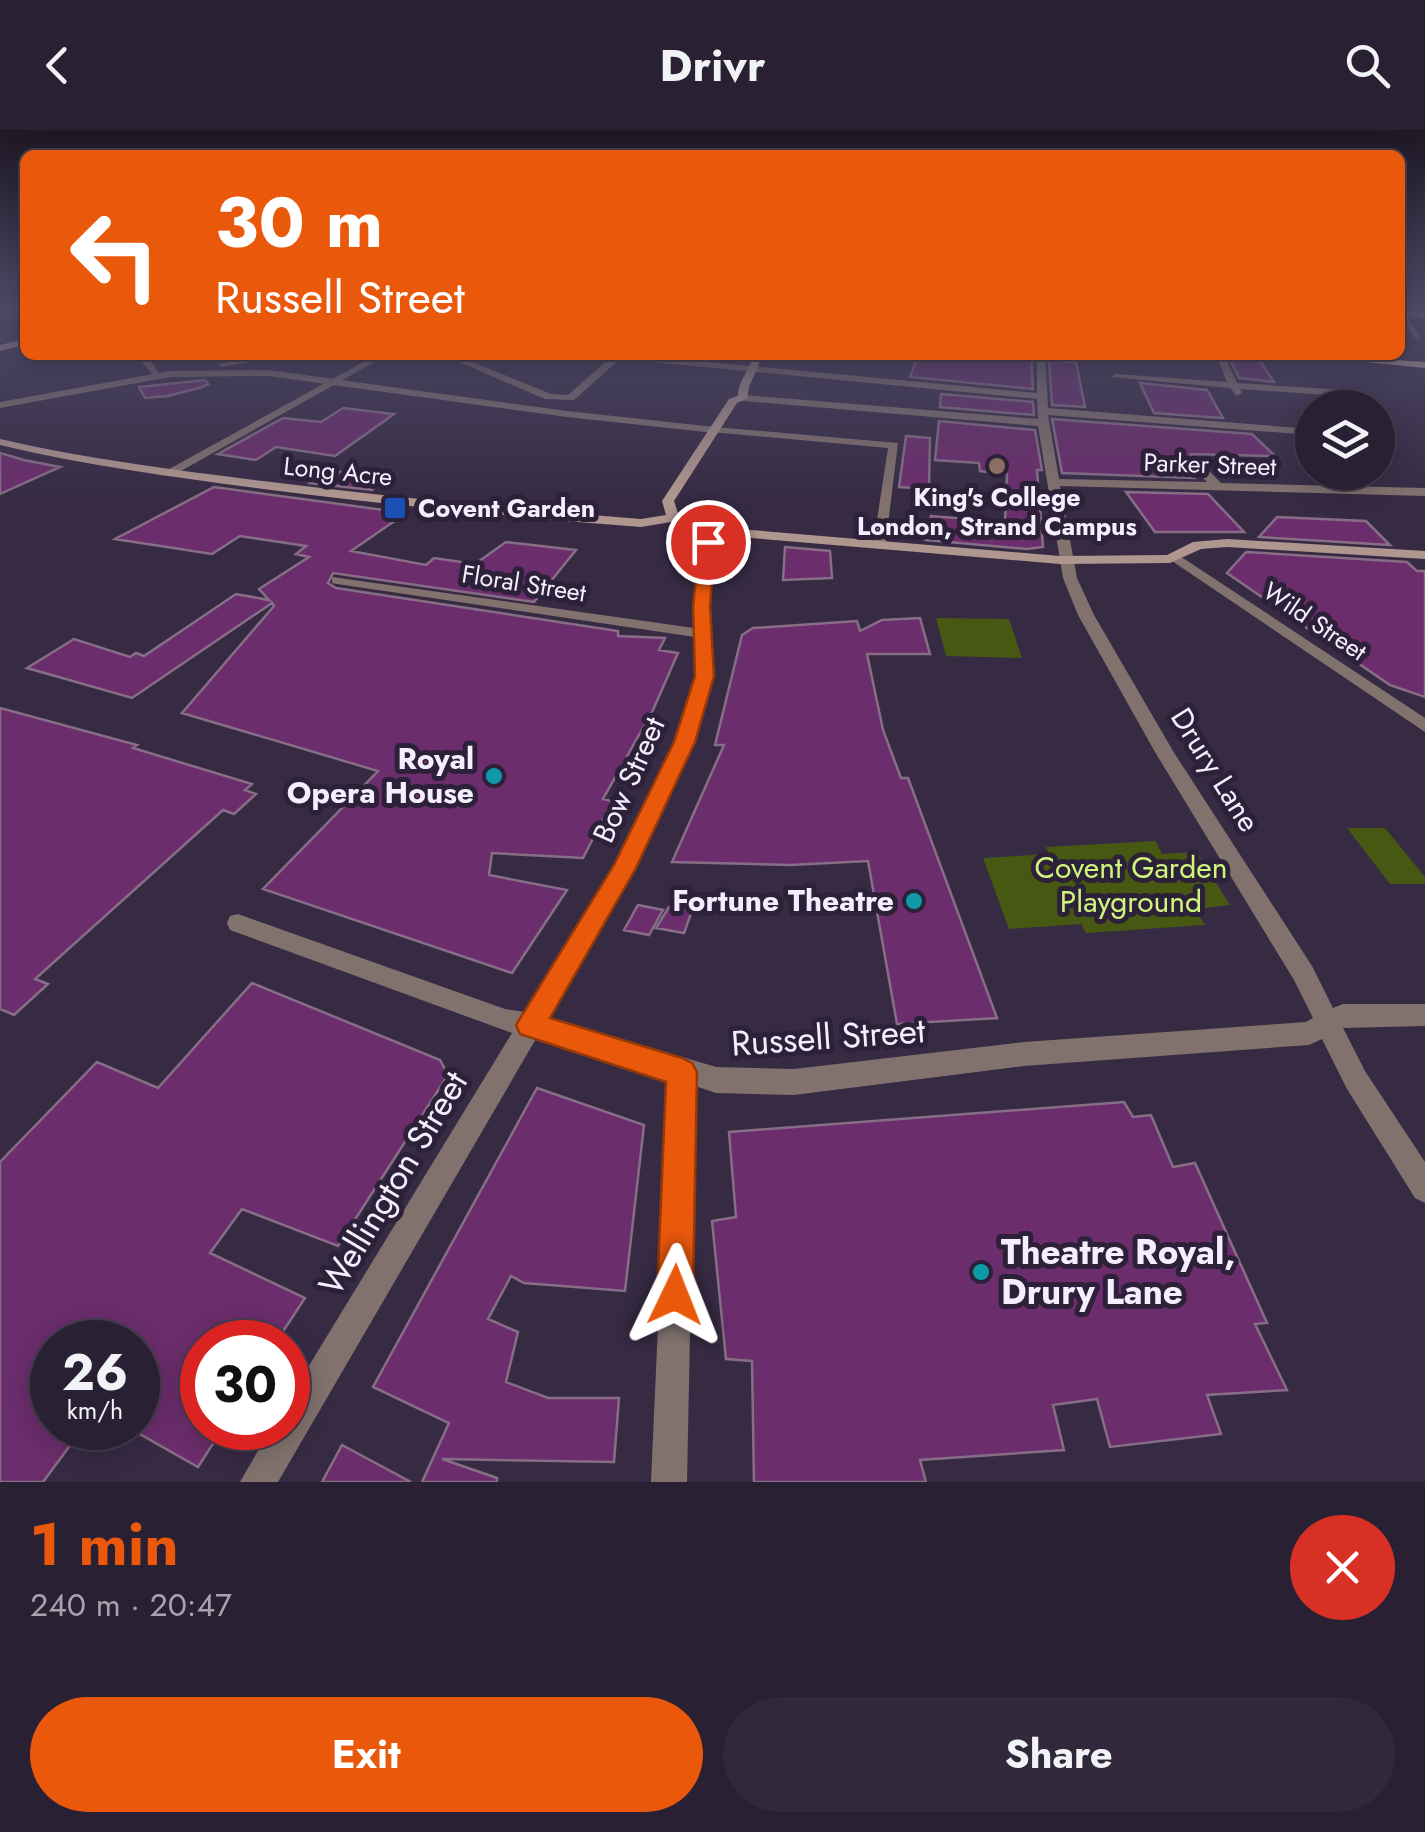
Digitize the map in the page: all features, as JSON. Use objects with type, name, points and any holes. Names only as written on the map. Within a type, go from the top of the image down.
[{"type":"main road","points":[[754,371],[742,391],[743,398],[733,402],[668,501],[673,518],[708,537],[739,533],[1068,560],[1177,558],[1198,545],[1227,543],[1425,555]]},
{"type":"main road","name":"Long Acre","points":[[0,442],[168,473],[448,508],[641,523],[673,518]]},
{"type":"street","points":[[160,371],[165,375]]},
{"type":"street","points":[[168,473],[355,371]]},
{"type":"street","points":[[486,371],[549,397],[570,398],[601,371]]},
{"type":"street","points":[[781,371],[1040,396]]},
{"type":"street","name":"Drury Lane","points":[[1041,371],[1042,417],[1070,578],[1164,752],[1303,973],[1326,1026],[1425,1188]]},
{"type":"street","points":[[1227,371],[1235,389]]},
{"type":"street","points":[[0,405],[165,375],[268,373],[534,410],[894,445],[880,546]]},
{"type":"street","points":[[1116,377],[1135,382],[1295,391]]},
{"type":"street","points":[[743,398],[1295,431]]},
{"type":"street","points":[[82,460],[97,453]]},
{"type":"street","points":[[1207,464],[1194,463],[1218,487]]},
{"type":"street","name":"Parker Street","points":[[1054,482],[1425,492]]},
{"type":"street","name":"Bow Street","points":[[530,1025],[624,868],[681,750],[705,676],[702,606],[708,537]]},
{"type":"street","name":"Wild Street","points":[[1177,558],[1425,726]]},
{"type":"street","name":"Floral Street","points":[[337,580],[704,634]]},
{"type":"street","name":"Russell Street","points":[[238,923],[505,1020],[716,1080],[794,1082],[1024,1054],[1310,1033],[1343,1016],[1425,1015]]},
{"type":"street","name":"Wellington Street","points":[[258,1482],[530,1025]]},
{"type":"street","points":[[669,1482],[682,1072]]},
{"type":"green space","points":[[936,618],[1009,619],[1022,658],[946,656]]},
{"type":"green space","points":[[1347,828],[1385,828],[1425,877],[1425,884],[1390,884]]},
{"type":"green space","name":"Covent Garden Playground","points":[[1156,841],[1162,854],[1197,852],[1230,905],[1195,909],[1205,925],[1086,933],[1081,924],[1009,929],[983,858],[1049,854],[1046,847]]},
{"type":"building","points":[[912,371],[1032,371],[1033,389],[910,377]]},
{"type":"building","points":[[1050,371],[1078,371],[1085,407],[1052,405]]},
{"type":"building","points":[[1236,371],[1267,371],[1274,382],[1239,378]]},
{"type":"building","points":[[205,380],[208,384],[202,387],[168,396],[145,398],[139,387]]},
{"type":"building","points":[[1140,383],[1207,390],[1223,418],[1154,413]]},
{"type":"building","points":[[941,394],[1033,402],[1034,415],[940,407]]},
{"type":"building","points":[[343,408],[394,414],[335,456],[276,447],[256,460],[218,454],[283,418],[321,422]]},
{"type":"building","points":[[1052,419],[1252,434],[1275,456],[1191,454],[1194,458],[1176,458],[1194,478],[1062,473]]},
{"type":"building","points":[[939,421],[1035,430],[1042,470],[1037,470],[1043,547],[925,540],[931,516],[1005,522],[1007,474],[980,471],[979,463],[935,460]]},
{"type":"building","points":[[906,436],[930,438],[929,489],[899,487]]},
{"type":"building","points":[[0,453],[24,460],[60,467],[0,494]]},
{"type":"building","points":[[328,470],[386,479],[372,490],[310,483]]},
{"type":"building","name":"Royal Opera House","points":[[214,487],[406,513],[351,551],[426,565],[434,558],[475,564],[506,542],[576,550],[534,602],[333,573],[328,583],[336,588],[618,631],[618,636],[665,638],[659,650],[678,653],[653,710],[603,799],[612,801],[583,858],[492,853],[489,875],[567,890],[512,973],[263,889],[378,771],[182,713],[274,606],[272,603],[132,698],[27,668],[74,639],[130,657],[136,653],[144,656],[236,594],[269,600],[259,589],[309,557],[296,554],[306,546],[240,536],[212,554],[115,539]]},
{"type":"building","points":[[1126,492],[1208,494],[1244,532],[1155,532]]},
{"type":"building","points":[[1277,517],[1366,521],[1390,545],[1259,537]]},
{"type":"building","points":[[785,547],[830,551],[832,578],[783,580]]},
{"type":"building","points":[[1246,552],[1407,562],[1417,571],[1425,571],[1425,697],[1390,685],[1227,573]]},
{"type":"building","points":[[920,618],[930,654],[867,654],[883,730],[901,778],[908,778],[997,1018],[897,1024],[868,861],[790,865],[672,862],[724,745],[715,745],[742,635],[753,628],[857,621],[860,631],[882,620]]},
{"type":"building","points":[[0,708],[137,745],[133,748],[252,784],[245,790],[256,794],[234,814],[223,810],[35,979],[48,984],[14,1015],[0,1009]]},
{"type":"building","points":[[638,905],[663,910],[649,935],[624,930]]},
{"type":"building","points":[[669,907],[692,911],[684,933],[656,928]]},
{"type":"building","points":[[252,983],[440,1060],[448,1075],[338,1246],[242,1209],[210,1253],[305,1298],[290,1320],[180,1320],[180,1450],[209,1450],[198,1467],[160,1445],[160,1320],[30,1320],[30,1450],[67,1450],[43,1482],[0,1482],[0,1162],[97,1062],[158,1088]]},
{"type":"building","points":[[537,1088],[644,1125],[625,1291],[524,1283],[511,1276],[488,1319],[518,1332],[506,1382],[548,1398],[619,1398],[614,1462],[442,1459],[497,1478],[497,1482],[422,1482],[449,1423],[373,1387]]},
{"type":"building","name":"Theatre Royal, Drury Lane","points":[[1124,1102],[1133,1117],[1151,1115],[1173,1167],[1195,1163],[1267,1323],[1255,1324],[1287,1390],[1207,1395],[1221,1434],[1110,1447],[1097,1399],[1053,1405],[1064,1450],[920,1460],[926,1482],[754,1482],[752,1361],[726,1359],[712,1221],[736,1217],[729,1132]]},
{"type":"building","points":[[342,1445],[411,1482],[322,1482]]},
{"type":"place","name":"King's College London, Strand Campus","points":[[997,466]]},
{"type":"place","name":"Covent Garden","points":[[395,508]]},
{"type":"place","name":"Royal Opera House","points":[[494,776]]},
{"type":"place","name":"Fortune Theatre","points":[[914,901]]},
{"type":"place","name":"Theatre Royal, Drury Lane","points":[[981,1272]]},
{"type":"route","points":[[675,1295],[682,1072],[530,1025],[624,868],[684,742],[705,676],[702,606],[708,542]]}]
